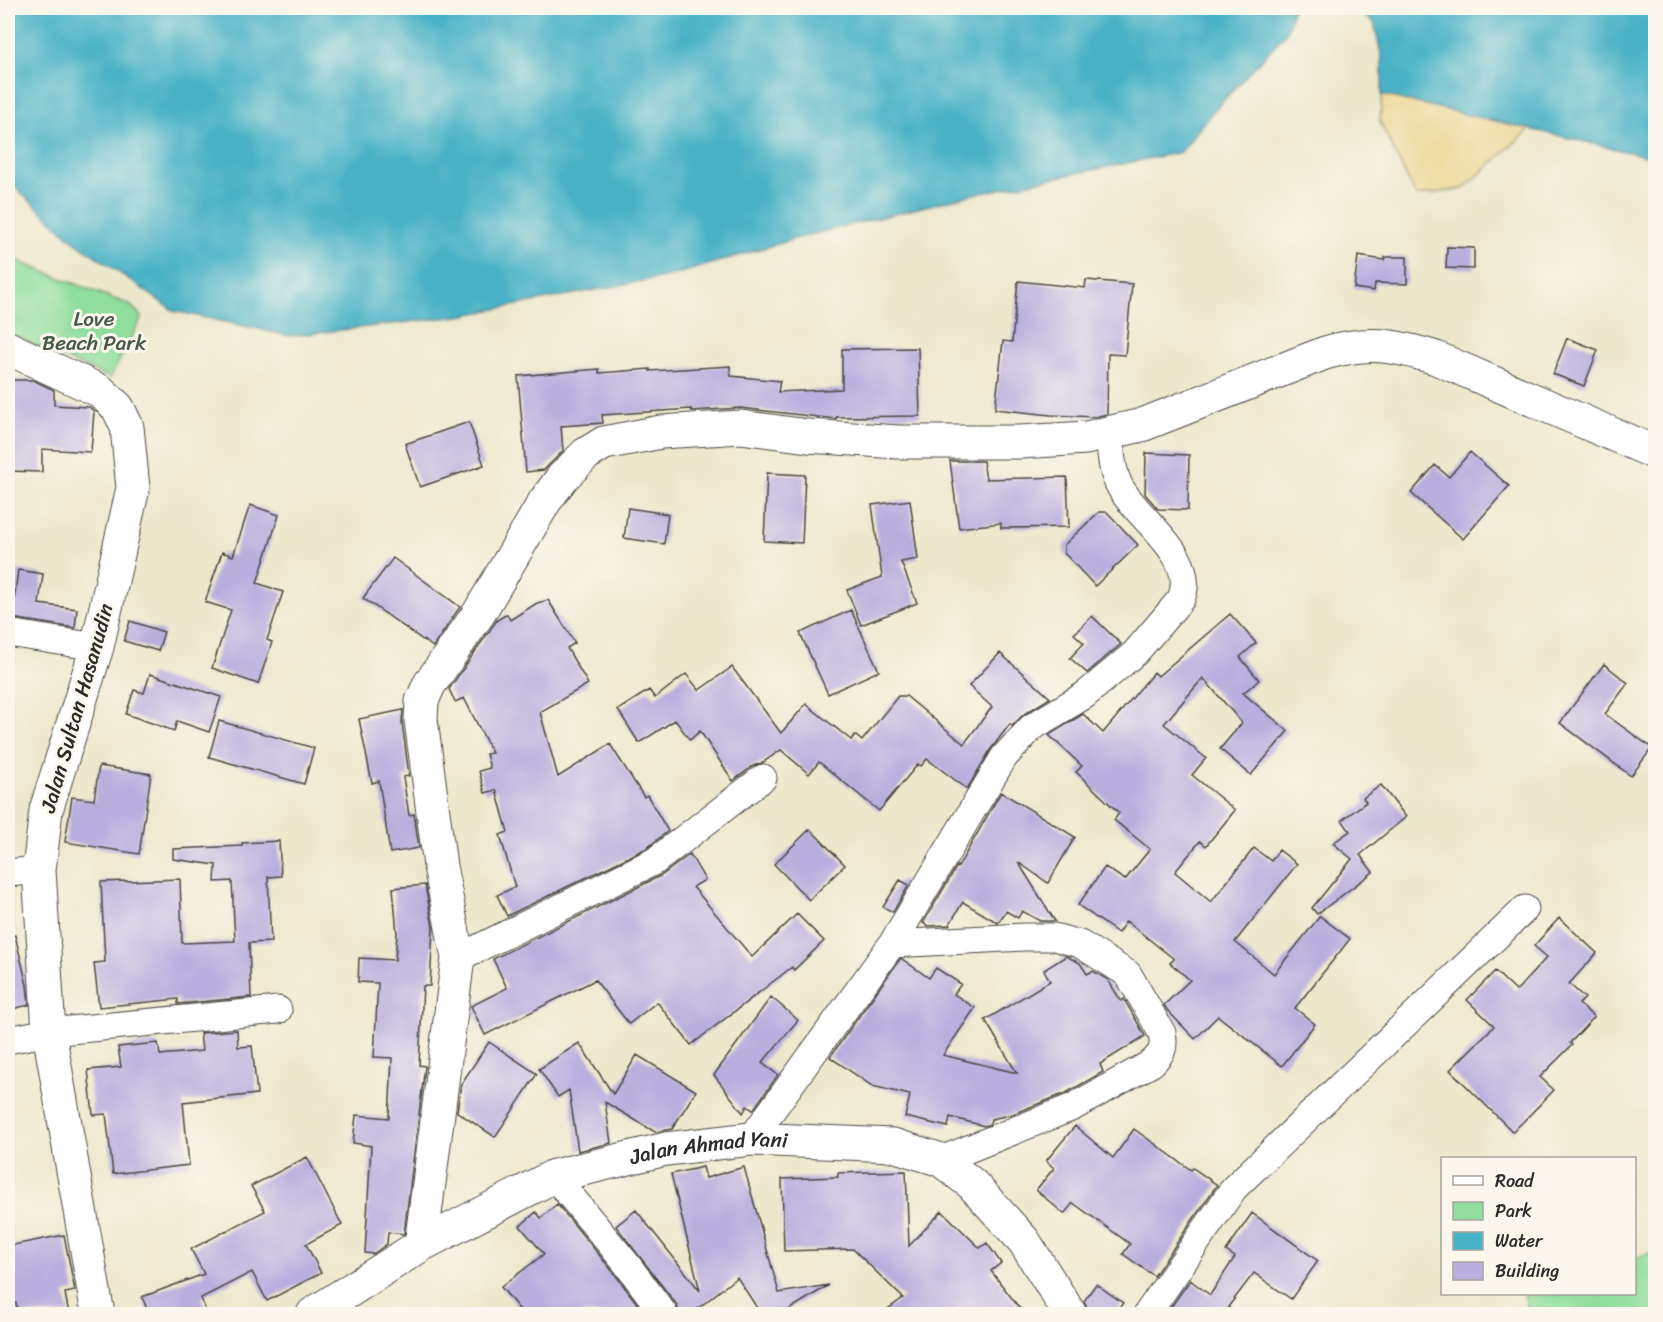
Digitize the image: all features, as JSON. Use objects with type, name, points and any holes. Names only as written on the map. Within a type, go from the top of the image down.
[{"type":"street","points":[[421,1245],[458,958],[440,866],[421,720],[422,701],[429,685],[479,614],[545,501],[562,478],[586,454],[604,443],[650,434],[741,427],[808,436],[898,442],[1020,442],[1086,438],[1142,425],[1325,353],[1348,346],[1374,344],[1403,348],[1436,358],[1656,453]]},
{"type":"street","name":"Jalan Sultan Hasanudin","points":[[8,348],[100,391],[118,408],[127,427],[134,488],[97,646],[23,872],[98,1314]]},
{"type":"street","points":[[751,1139],[892,944],[1004,757],[1032,726],[1085,695],[1135,653],[1182,599],[1185,591],[1183,570],[1158,531],[1135,508],[1118,483],[1113,468],[1109,434]]},
{"type":"street","points":[[8,633],[97,646]]},
{"type":"street","points":[[458,958],[656,861],[763,778]]},
{"type":"street","points":[[1147,1314],[1234,1188],[1525,909]]},
{"type":"street","points":[[892,944],[1024,937],[1053,937],[1080,944],[1128,974],[1162,1033],[1164,1044],[1161,1054],[1152,1063],[1073,1107],[941,1160]]},
{"type":"street","points":[[8,1040],[50,1032],[278,1010]]},
{"type":"street","name":"Jalan Ahmad Yani","points":[[312,1314],[421,1245],[555,1176],[666,1149],[751,1139],[893,1145],[941,1160],[972,1184],[1024,1241],[1070,1314]]},
{"type":"street","points":[[555,1176],[664,1314]]},
{"type":"green space","name":"Love Beach Park","points":[[8,254],[24,264],[130,305],[142,317],[110,378],[8,333]]},
{"type":"green space","points":[[1655,1251],[1655,1314],[1529,1314],[1524,1295],[1636,1295],[1636,1258]]},
{"type":"sand","points":[[1382,95],[1530,129],[1463,189],[1416,196],[1380,122]]},
{"type":"water","points":[[8,8],[1293,8],[1287,32],[1208,117],[1181,152],[974,194],[794,239],[674,275],[460,316],[290,336],[174,311],[74,241],[8,181]]},
{"type":"water","points":[[1350,8],[1655,8],[1655,158],[1382,95],[1382,59],[1374,22]]},
{"type":"building","points":[[1447,247],[1474,248],[1474,269],[1446,268]]},
{"type":"building","points":[[1358,256],[1384,260],[1385,257],[1407,257],[1407,284],[1375,283],[1374,291],[1354,288]]},
{"type":"building","points":[[1086,280],[1132,284],[1125,355],[1108,354],[1107,414],[1095,417],[995,409],[1003,341],[1012,342],[1018,281],[1085,288]]},
{"type":"building","points":[[1567,338],[1598,350],[1584,386],[1553,374]]},
{"type":"building","points":[[918,348],[920,416],[836,417],[836,419],[740,408],[602,415],[603,423],[561,426],[563,451],[544,470],[526,472],[518,376],[599,369],[599,373],[730,366],[731,376],[780,381],[778,392],[842,389],[842,349]]},
{"type":"building","points":[[8,380],[33,380],[54,390],[54,405],[89,407],[94,411],[91,452],[42,449],[42,472],[8,471]]},
{"type":"building","points":[[469,422],[484,465],[420,487],[405,444]]},
{"type":"building","points":[[1470,452],[1509,486],[1463,539],[1411,493],[1435,465],[1449,477]]},
{"type":"building","points":[[1146,453],[1189,455],[1188,510],[1158,509],[1145,494]]},
{"type":"building","points":[[950,461],[983,461],[986,479],[1067,477],[1069,527],[1001,528],[1001,523],[959,528]]},
{"type":"building","points":[[767,473],[805,475],[802,543],[764,541]]},
{"type":"building","points":[[910,500],[918,559],[901,562],[917,603],[861,625],[847,590],[882,577],[872,505]]},
{"type":"building","points":[[250,505],[279,515],[257,583],[283,592],[267,640],[272,642],[258,684],[212,668],[231,610],[205,602],[222,552],[233,556]]},
{"type":"building","points":[[628,508],[668,514],[664,544],[624,538]]},
{"type":"building","points":[[1099,512],[1107,512],[1138,545],[1095,586],[1064,553],[1064,545]]},
{"type":"building","points":[[393,558],[460,607],[433,647],[363,598]]},
{"type":"building","points":[[18,570],[43,574],[39,604],[77,609],[75,628],[12,618]]},
{"type":"building","points":[[548,600],[575,643],[567,648],[588,684],[540,712],[558,777],[610,744],[644,797],[647,795],[668,831],[647,848],[507,916],[497,895],[515,887],[500,835],[508,832],[496,790],[485,793],[479,771],[490,768],[486,754],[492,753],[464,698],[455,702],[449,689],[497,620],[507,614],[510,620],[537,603]]},
{"type":"building","points":[[851,610],[879,671],[828,694],[800,633]]},
{"type":"building","points":[[1230,614],[1256,643],[1240,657],[1259,680],[1243,693],[1288,731],[1251,775],[1220,749],[1242,723],[1203,678],[1164,724],[1206,758],[1192,775],[1235,810],[1206,846],[1200,841],[1175,872],[1211,902],[1254,848],[1271,861],[1279,850],[1297,864],[1235,942],[1274,974],[1320,916],[1350,939],[1295,1008],[1315,1024],[1282,1066],[1218,1016],[1195,1039],[1164,1005],[1190,980],[1170,963],[1174,959],[1126,921],[1118,933],[1078,905],[1105,867],[1125,880],[1150,849],[1114,820],[1119,813],[1076,772],[1082,766],[1049,735],[1083,714],[1103,733],[1154,672],[1158,676]]},
{"type":"building","points":[[1092,616],[1121,644],[1087,673],[1070,658],[1084,643],[1074,634]]},
{"type":"building","points":[[130,621],[164,632],[158,651],[124,641]]},
{"type":"building","points":[[1000,653],[1050,698],[1024,714],[1012,726],[1010,724],[991,749],[967,789],[927,759],[921,766],[918,764],[879,811],[819,762],[809,774],[781,750],[733,781],[700,731],[690,740],[675,720],[639,743],[618,710],[649,690],[655,698],[686,674],[699,690],[732,667],[781,733],[806,704],[851,740],[855,735],[862,741],[898,696],[906,696],[964,744],[992,707],[969,686]]},
{"type":"building","points":[[1604,664],[1628,683],[1605,714],[1652,748],[1631,776],[1560,723]]},
{"type":"building","points":[[150,674],[221,697],[209,732],[177,721],[174,731],[126,714],[134,690],[144,693]]},
{"type":"building","points":[[403,710],[402,722],[409,776],[403,777],[409,815],[414,814],[419,848],[390,853],[379,781],[372,783],[359,719]]},
{"type":"building","points":[[219,721],[314,748],[304,784],[209,757]]},
{"type":"building","points":[[99,766],[151,774],[139,854],[65,842],[72,797],[94,800]]},
{"type":"building","points":[[1381,785],[1406,817],[1360,855],[1373,872],[1317,914],[1312,908],[1352,859],[1333,843],[1350,831],[1342,820],[1366,802],[1363,798]]},
{"type":"building","points":[[1001,792],[1075,837],[1048,883],[1018,862],[1055,921],[1040,921],[1022,911],[1018,918],[1006,911],[998,923],[963,902],[949,925],[928,926],[923,923]]},
{"type":"building","points":[[810,829],[845,865],[809,900],[774,864]]},
{"type":"building","points":[[279,841],[281,876],[268,877],[271,942],[249,943],[251,997],[178,1004],[178,999],[99,1007],[94,963],[105,962],[101,882],[180,879],[182,943],[235,941],[232,881],[215,882],[216,865],[173,859],[173,849],[242,846],[242,843]]},
{"type":"building","points":[[690,854],[705,880],[693,887],[752,957],[797,914],[824,941],[794,970],[792,967],[691,1045],[657,1002],[629,1024],[595,980],[485,1035],[471,1006],[507,988],[493,959],[662,875]]},
{"type":"building","points":[[900,880],[909,885],[893,912],[883,907]]},
{"type":"building","points":[[425,885],[433,927],[430,986],[423,986],[419,1065],[425,1066],[404,1234],[388,1232],[387,1244],[373,1254],[365,1253],[371,1146],[353,1143],[356,1115],[389,1118],[392,1058],[374,1057],[378,983],[358,982],[359,958],[395,960],[397,934],[393,888]]},
{"type":"building","points":[[1559,918],[1597,953],[1569,984],[1585,998],[1579,1004],[1594,1017],[1570,1043],[1572,1045],[1540,1077],[1554,1090],[1513,1132],[1450,1070],[1494,1026],[1467,1000],[1495,971],[1516,991],[1547,957],[1534,946]]},
{"type":"building","points":[[15,935],[27,985],[29,1005],[8,1010],[8,936]]},
{"type":"building","points":[[1066,956],[1080,963],[1087,974],[1093,971],[1108,980],[1121,1001],[1124,999],[1145,1036],[1100,1064],[1103,1072],[1066,1093],[1010,1115],[991,1119],[990,1124],[984,1126],[950,1117],[948,1127],[905,1117],[910,1095],[872,1086],[830,1057],[902,959],[929,978],[936,968],[961,984],[954,994],[975,1008],[943,1055],[1017,1073],[985,1020],[1050,981],[1044,970]]},
{"type":"building","points":[[771,997],[798,1020],[762,1063],[778,1075],[753,1110],[747,1106],[743,1113],[714,1075]]},
{"type":"building","points":[[237,1030],[238,1047],[252,1046],[257,1094],[183,1102],[189,1165],[113,1174],[106,1114],[93,1115],[88,1070],[121,1067],[118,1047],[158,1043],[160,1055],[202,1051],[200,1033]]},
{"type":"building","points":[[489,1042],[537,1074],[495,1137],[457,1112],[461,1084]]},
{"type":"building","points":[[579,1043],[613,1094],[637,1055],[696,1091],[672,1129],[655,1132],[605,1102],[611,1143],[578,1151],[569,1090],[558,1097],[539,1069]]},
{"type":"building","points":[[1075,1126],[1113,1158],[1134,1129],[1191,1170],[1193,1168],[1217,1185],[1154,1276],[1123,1254],[1130,1244],[1073,1203],[1064,1214],[1036,1190],[1054,1168],[1046,1161]]},
{"type":"building","points":[[307,1157],[342,1225],[306,1244],[321,1273],[267,1301],[252,1272],[201,1298],[207,1314],[149,1314],[142,1297],[204,1274],[191,1249],[265,1211],[251,1186]]},
{"type":"building","points":[[703,1167],[706,1178],[744,1167],[779,1293],[829,1285],[782,1314],[761,1314],[737,1277],[691,1314],[679,1314],[677,1305],[616,1226],[636,1210],[700,1291],[671,1174]]},
{"type":"building","points":[[906,1171],[909,1246],[942,1211],[980,1248],[987,1243],[1001,1263],[991,1271],[1024,1314],[881,1314],[903,1298],[853,1249],[784,1251],[782,1179],[838,1177],[838,1173]]},
{"type":"building","points":[[557,1204],[645,1314],[523,1314],[501,1287],[544,1254],[520,1226],[536,1212],[541,1218]]},
{"type":"building","points":[[1252,1213],[1318,1261],[1291,1299],[1254,1273],[1228,1307],[1238,1314],[1166,1314],[1190,1280],[1210,1295],[1235,1257],[1226,1251]]},
{"type":"building","points":[[64,1235],[75,1291],[65,1293],[69,1314],[18,1314],[16,1303],[8,1305],[8,1246]]},
{"type":"building","points":[[1096,1284],[1123,1303],[1114,1314],[1097,1314],[1087,1307],[1084,1301]]}]
